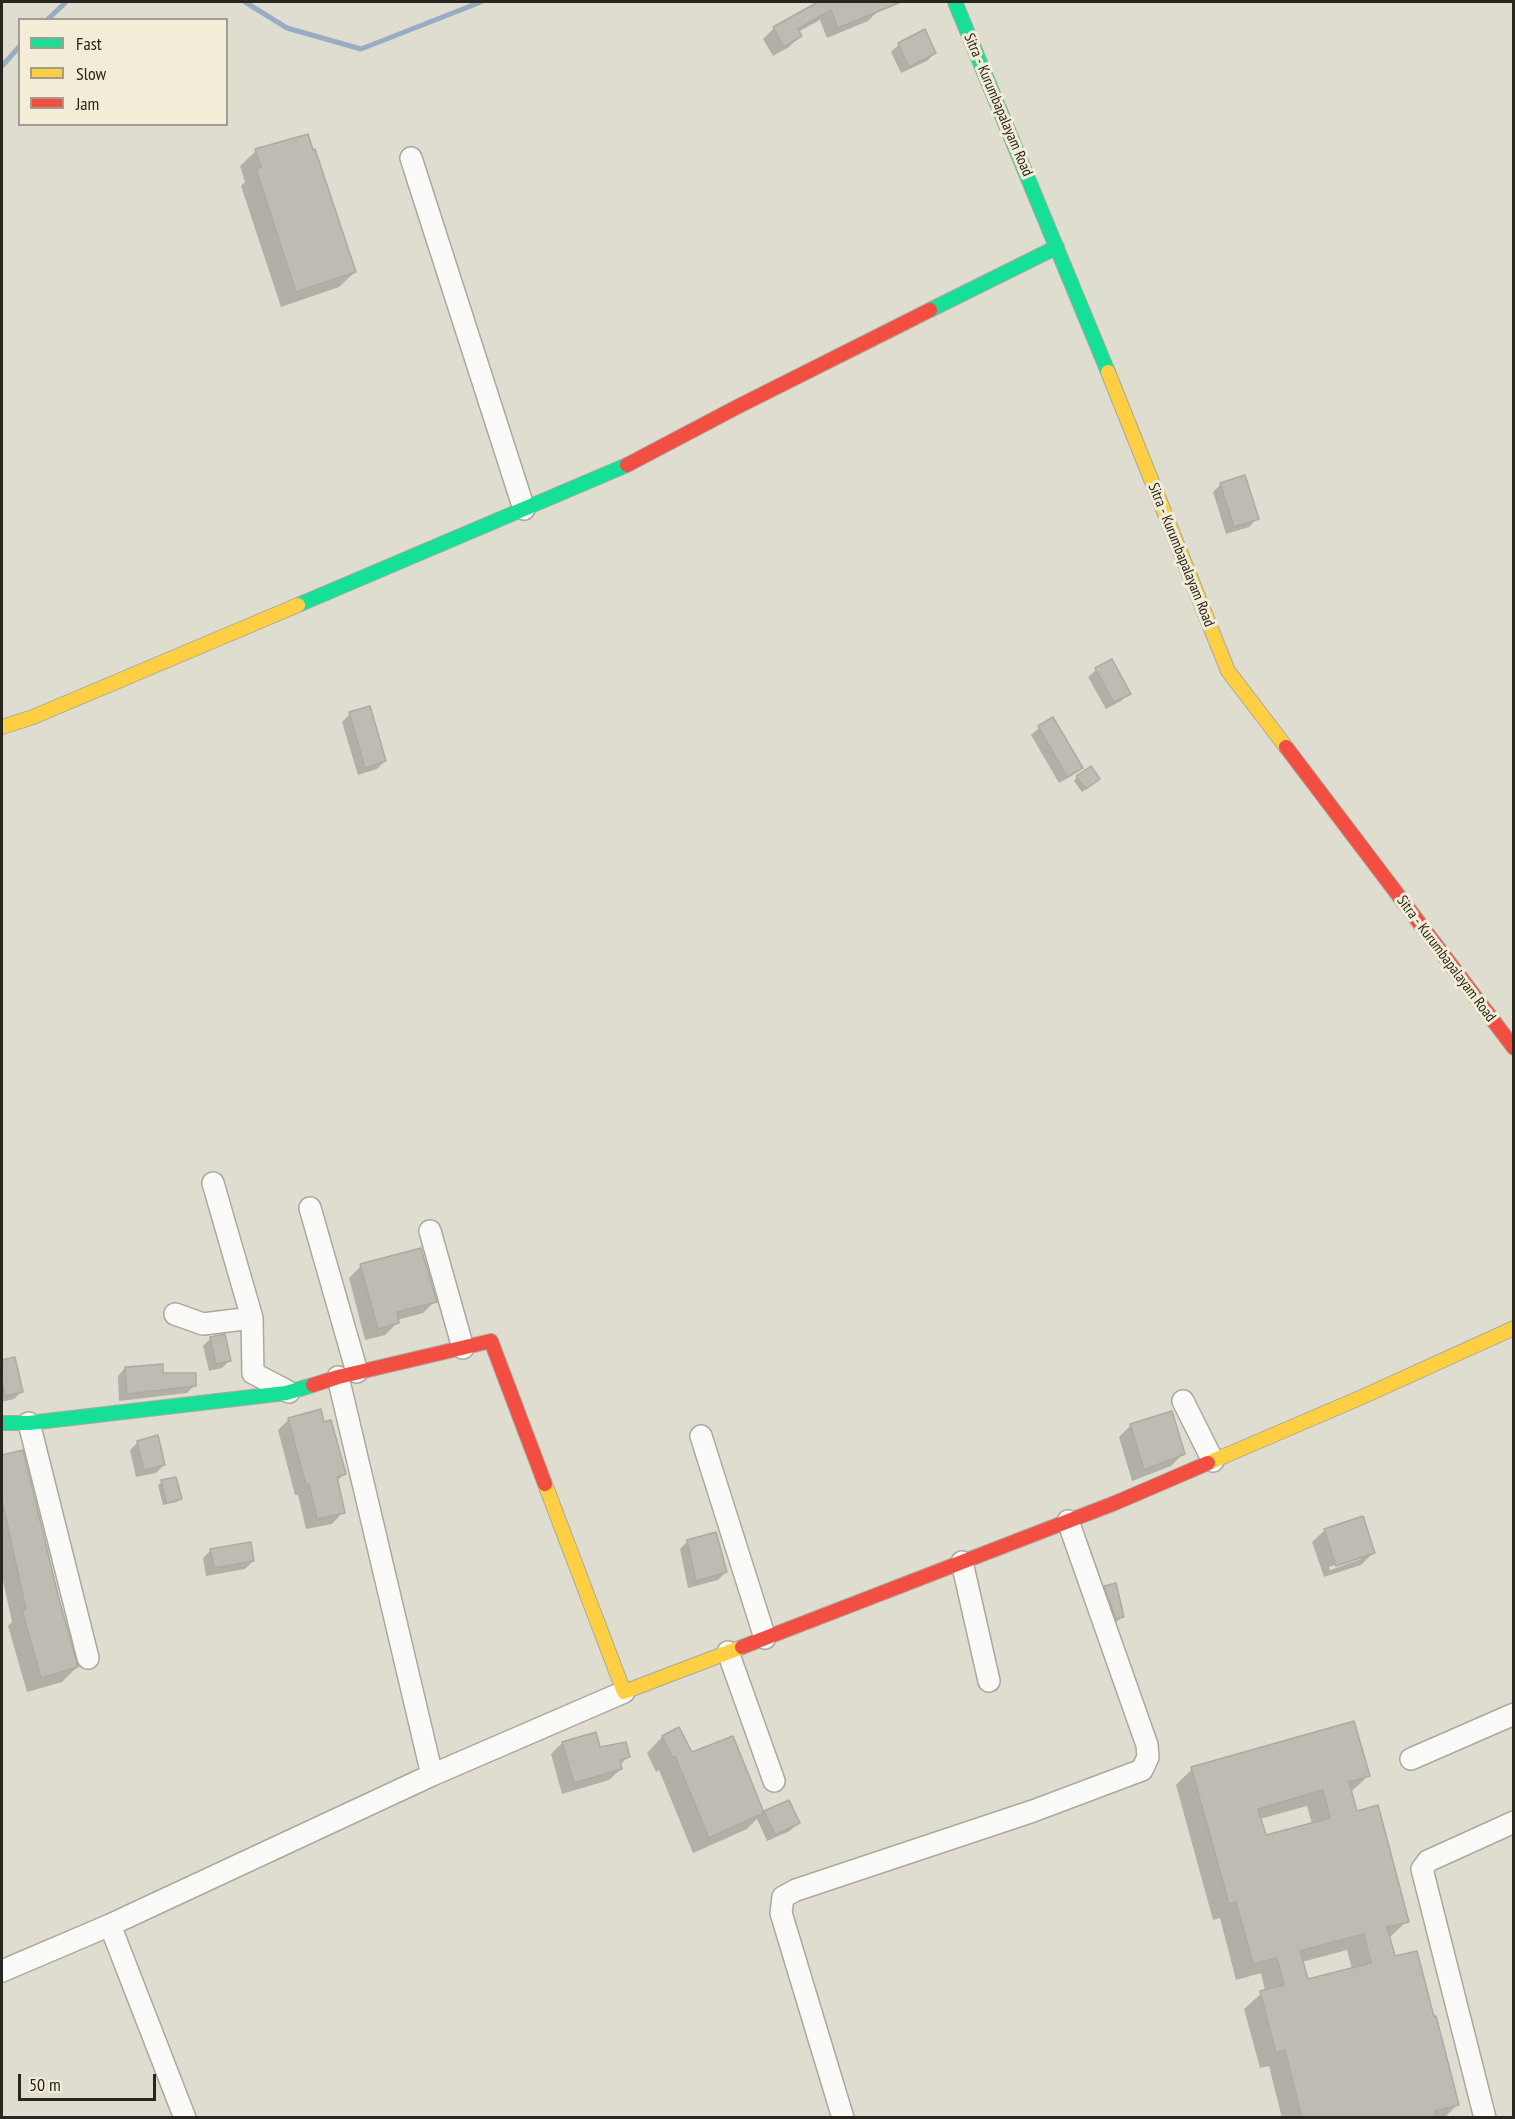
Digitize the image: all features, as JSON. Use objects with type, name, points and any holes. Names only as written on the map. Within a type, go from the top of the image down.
[{"type":"street","name":"Sitra - Kurumbapalayam Road","points":[[955,2],[1057,247],[1227,671],[1514,1048]]},
{"type":"street","points":[[411,158],[524,508]]},
{"type":"street","points":[[2,727],[44,712],[642,459],[737,406],[1057,247]]},
{"type":"street","points":[[213,1183],[252,1318],[253,1373],[290,1392]]},
{"type":"street","points":[[310,1208],[432,1775]]},
{"type":"street","points":[[430,1232],[463,1348]]},
{"type":"street","points":[[175,1314],[203,1324],[252,1318]]},
{"type":"street","points":[[2,1971],[110,1925],[432,1775],[624,1692],[1068,1521],[1362,1397],[1514,1328]]},
{"type":"street","points":[[2,1423],[29,1423],[290,1392],[347,1375],[491,1341],[624,1692]]},
{"type":"street","points":[[1183,1401],[1213,1461]]},
{"type":"street","points":[[29,1423],[88,1658]]},
{"type":"street","points":[[701,1436],[765,1638]]},
{"type":"street","points":[[843,2118],[781,1913],[783,1897],[796,1890],[1034,1811],[1142,1770],[1148,1757],[1147,1745],[1068,1521]]},
{"type":"street","points":[[962,1562],[990,1681]]},
{"type":"street","points":[[728,1652],[774,1781]]},
{"type":"street","points":[[1412,1759],[1514,1714]]},
{"type":"street","points":[[1485,2118],[1422,1869],[1428,1861],[1514,1822]]},
{"type":"street","points":[[110,1925],[185,2118]]},
{"type":"building","points":[[818,2],[901,2],[838,28],[831,10],[798,29],[802,36],[784,47],[773,27]]},
{"type":"building","points":[[925,29],[936,53],[909,67],[898,43]]},
{"type":"building","points":[[308,134],[356,272],[296,292],[256,169],[261,167],[255,149]]},
{"type":"building","points":[[1245,475],[1259,519],[1234,527],[1220,483]]},
{"type":"building","points":[[1112,659],[1131,694],[1114,702],[1095,668]]},
{"type":"building","points":[[370,706],[386,761],[365,768],[349,712]]},
{"type":"building","points":[[1053,717],[1083,768],[1067,777],[1038,726]]},
{"type":"building","points":[[1091,766],[1100,779],[1086,789],[1076,776]]},
{"type":"building","points":[[421,1248],[437,1302],[397,1312],[399,1323],[378,1329],[360,1264]]},
{"type":"building","points":[[225,1334],[231,1361],[216,1364],[210,1337]]},
{"type":"building","points":[[15,1357],[23,1392],[5,1396],[2,1360]]},
{"type":"building","points":[[163,1364],[163,1373],[196,1373],[196,1386],[127,1394],[125,1367]]},
{"type":"building","points":[[321,1409],[324,1422],[331,1420],[346,1474],[337,1477],[345,1513],[317,1519],[309,1484],[306,1485],[288,1418]]},
{"type":"building","points":[[1172,1411],[1185,1454],[1144,1470],[1130,1424]]},
{"type":"building","points":[[158,1435],[165,1465],[144,1470],[137,1441]]},
{"type":"building","points":[[23,1450],[78,1667],[41,1678],[22,1610],[26,1609],[2,1500],[2,1455]]},
{"type":"building","points":[[176,1477],[182,1499],[166,1503],[161,1480]]},
{"type":"building","points":[[1363,1516],[1375,1553],[1336,1566],[1324,1529]]},
{"type":"building","points":[[716,1532],[727,1572],[696,1581],[687,1540]]},
{"type":"building","points":[[251,1542],[254,1561],[214,1568],[210,1549]]},
{"type":"building","points":[[1116,1583],[1124,1617],[1116,1619],[1104,1586]]},
{"type":"building","points":[[1354,1721],[1370,1776],[1349,1782],[1357,1811],[1378,1805],[1409,1922],[1387,1927],[1395,1956],[1417,1951],[1459,2105],[1435,2111],[1436,2118],[1302,2118],[1285,2050],[1276,2053],[1260,1991],[1284,1985],[1277,1958],[1253,1964],[1236,1902],[1229,1904],[1191,1767]],"holes":[[[1323,1790],[1330,1818],[1266,1835],[1258,1809]],[[1364,1934],[1371,1963],[1308,1979],[1300,1951]]]},
{"type":"building","points":[[679,1727],[692,1752],[733,1736],[764,1813],[709,1838],[675,1756],[672,1757],[662,1736]]},
{"type":"building","points":[[596,1732],[600,1747],[626,1742],[630,1757],[620,1760],[622,1769],[574,1783],[562,1742]]},
{"type":"building","points":[[789,1800],[800,1823],[775,1835],[764,1811]]},
{"type":"waterway","points":[[49,18],[66,2]]},
{"type":"waterway","points":[[245,2],[287,28],[361,49],[481,2]]},
{"type":"waterway","points":[[2,66],[18,48]]},
{"type":"traffic: fast","points":[[955,2],[1108,372]]},
{"type":"traffic: fast","points":[[930,310],[1057,247]]},
{"type":"traffic: fast","points":[[298,605],[627,465]]},
{"type":"traffic: fast","points":[[2,1423],[29,1423],[286,1393],[313,1385]]},
{"type":"traffic: slow","points":[[1108,372],[1228,671],[1286,747]]},
{"type":"traffic: slow","points":[[2,727],[33,717],[298,605]]},
{"type":"traffic: slow","points":[[1208,1463],[1514,1328]]},
{"type":"traffic: slow","points":[[545,1484],[624,1692],[742,1647]]},
{"type":"traffic: jam","points":[[627,465],[930,310]]},
{"type":"traffic: jam","points":[[1286,747],[1514,1048]]},
{"type":"traffic: jam","points":[[313,1385],[491,1341],[545,1484]]},
{"type":"traffic: jam","points":[[742,1647],[1115,1503],[1208,1463]]}]
